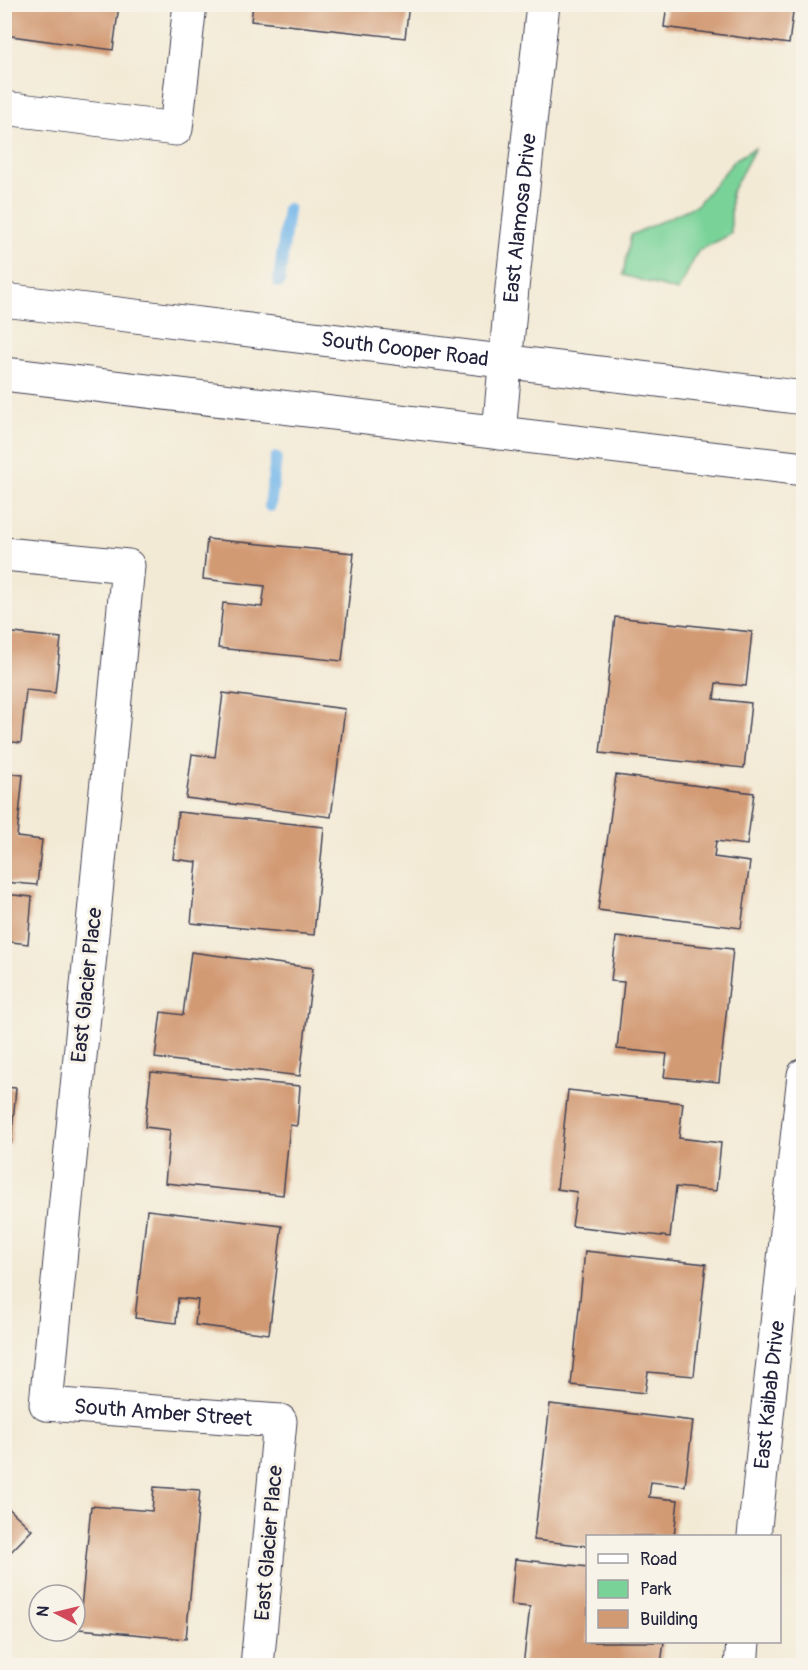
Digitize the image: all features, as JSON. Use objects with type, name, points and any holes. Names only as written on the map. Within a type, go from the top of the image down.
[{"type":"street","points":[[4,108],[176,129],[190,4]]},
{"type":"street","name":"East Alamosa Drive","points":[[499,433],[512,288],[543,4]]},
{"type":"street","name":"South Cooper Road","points":[[4,300],[804,398]]},
{"type":"street","points":[[4,374],[804,469]]},
{"type":"street","name":"East Glacier Place","points":[[4,554],[128,566],[46,1404]]},
{"type":"street","name":"East Kaibab Drive","points":[[754,1535],[804,1075]]},
{"type":"street","name":"South Amber Street","points":[[46,1404],[280,1421]]},
{"type":"street","name":"East Glacier Place","points":[[257,1665],[280,1421]]},
{"type":"street","points":[[741,1665],[743,1643]]},
{"type":"green space","points":[[755,148],[731,193],[731,234],[698,251],[678,291],[623,275],[631,235],[697,205],[736,159]]},
{"type":"building","points":[[4,4],[119,5],[113,50],[4,35]]},
{"type":"building","points":[[253,4],[409,4],[405,38],[251,21]]},
{"type":"building","points":[[667,4],[794,4],[789,44],[664,27]]},
{"type":"building","points":[[207,539],[354,553],[342,661],[218,648],[223,603],[262,607],[265,586],[203,579]]},
{"type":"building","points":[[615,617],[752,632],[746,686],[716,683],[714,699],[751,703],[744,768],[600,753]]},
{"type":"building","points":[[4,632],[61,638],[55,693],[26,690],[21,743],[4,741]]},
{"type":"building","points":[[223,693],[345,709],[331,817],[186,798],[192,754],[215,757]]},
{"type":"building","points":[[4,773],[23,775],[17,837],[42,840],[37,885],[4,882]]},
{"type":"building","points":[[616,775],[754,793],[747,845],[716,841],[714,857],[750,862],[741,928],[598,910]]},
{"type":"building","points":[[178,812],[324,827],[314,935],[191,923],[197,862],[173,859]]},
{"type":"building","points":[[4,894],[32,897],[28,944],[4,941]]},
{"type":"building","points":[[616,937],[733,949],[719,1082],[664,1077],[667,1054],[617,1049],[624,982],[611,981]]},
{"type":"building","points":[[191,952],[313,968],[300,1076],[155,1058],[161,1012],[183,1015]]},
{"type":"building","points":[[151,1072],[300,1086],[297,1126],[290,1125],[283,1195],[165,1183],[170,1130],[145,1127]]},
{"type":"building","points":[[4,1087],[16,1088],[11,1144],[4,1143]]},
{"type":"building","points":[[568,1090],[683,1103],[679,1138],[721,1143],[716,1191],[676,1187],[670,1237],[572,1226],[577,1192],[557,1189]]},
{"type":"building","points":[[147,1210],[282,1226],[269,1334],[195,1325],[198,1300],[178,1298],[176,1323],[135,1318]]},
{"type":"building","points":[[585,1251],[706,1264],[694,1376],[648,1372],[645,1393],[571,1385]]},
{"type":"building","points":[[550,1404],[693,1421],[685,1486],[651,1482],[649,1497],[678,1500],[674,1535],[586,1535],[586,1546],[534,1540]]},
{"type":"building","points":[[154,1487],[200,1490],[186,1639],[87,1630],[87,1583],[83,1583],[91,1506],[152,1511]]},
{"type":"building","points":[[4,1504],[32,1530],[4,1559]]},
{"type":"building","points":[[515,1559],[586,1567],[586,1643],[664,1643],[661,1664],[625,1660],[624,1666],[523,1666],[530,1607],[511,1605]]},
{"type":"waterway","points":[[279,282],[288,209]]},
{"type":"waterway","points":[[270,506],[276,458]]}]
